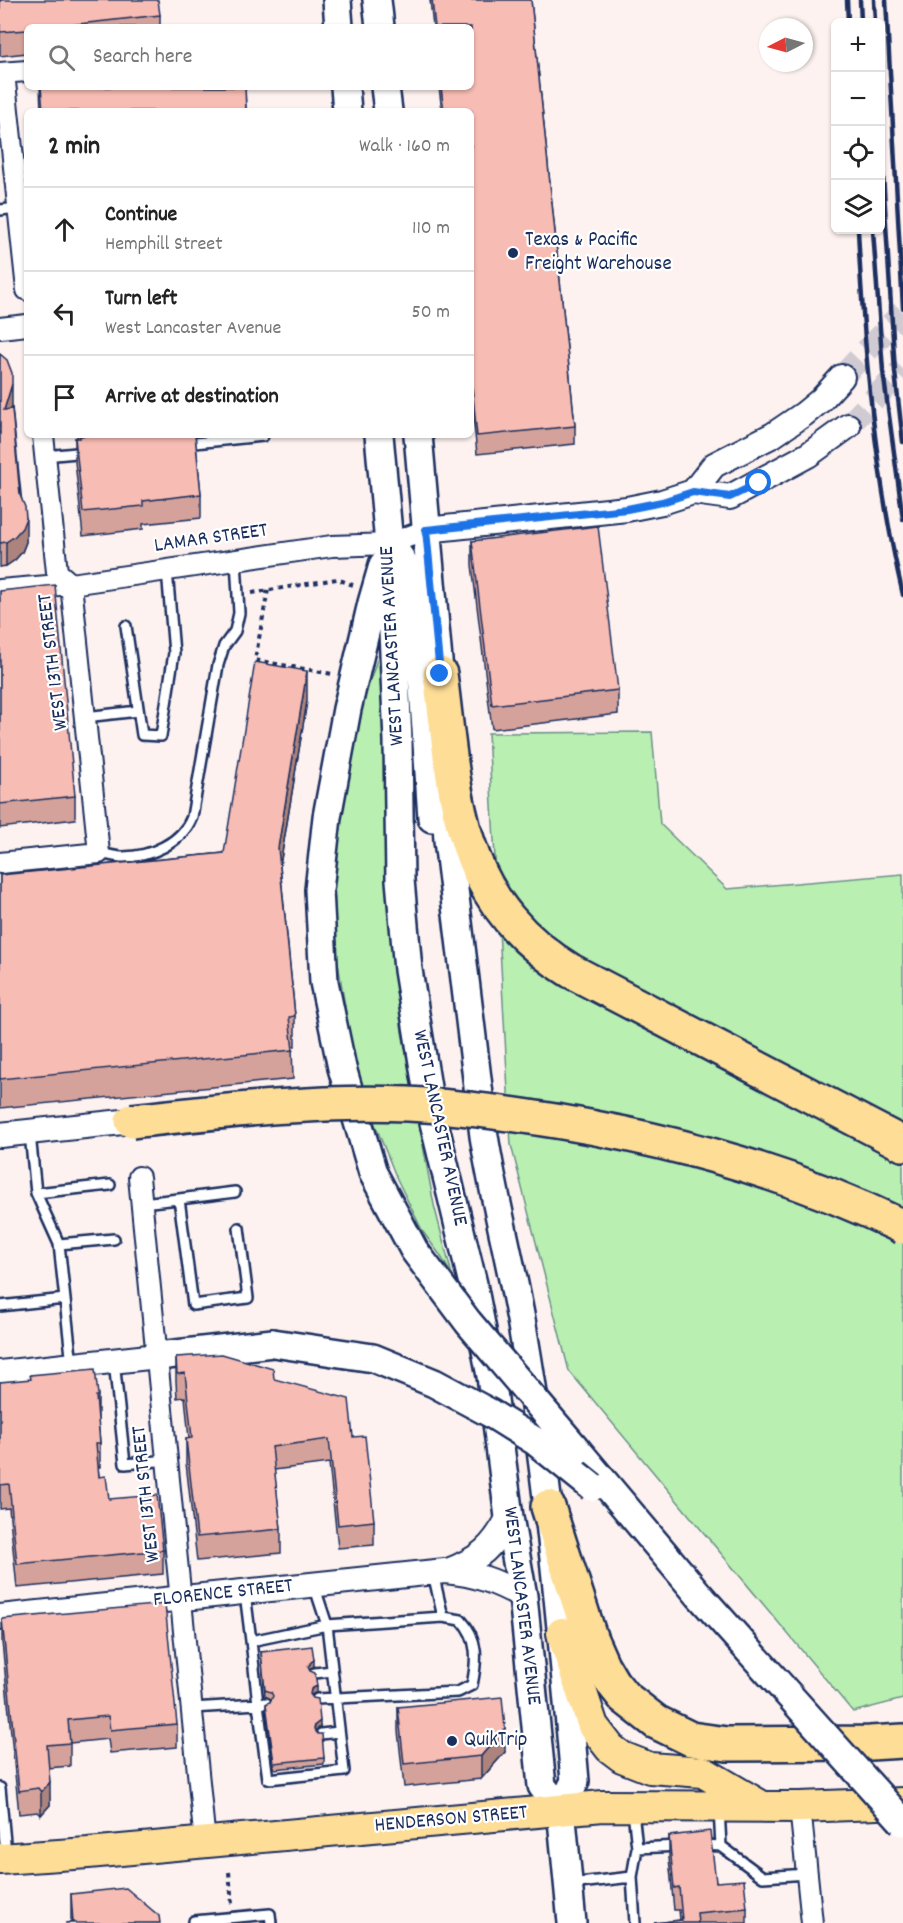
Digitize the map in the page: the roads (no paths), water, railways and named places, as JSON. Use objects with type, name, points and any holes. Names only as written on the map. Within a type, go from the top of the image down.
[{"type":"highway","points":[[440,674],[464,834],[476,867],[491,895],[507,918],[529,941],[549,958],[571,971],[903,1144]]},
{"type":"highway","points":[[132,1121],[253,1107],[338,1104],[409,1104],[513,1115],[615,1131],[699,1151],[793,1180],[903,1227]]},
{"type":"highway","points":[[548,1507],[591,1640],[602,1665],[624,1697],[656,1722],[691,1738],[727,1744],[903,1741]]},
{"type":"main road","points":[[337,0],[339,24]]},
{"type":"main road","points":[[377,0],[380,24]]},
{"type":"main road","points":[[345,90],[347,108]]},
{"type":"main road","points":[[385,90],[387,108]]},
{"type":"main road","name":"WEST LANCASTER AVENUE","points":[[379,438],[389,544],[398,741],[400,880],[408,970],[430,1106],[473,1284],[491,1376],[509,1517],[523,1596],[542,1786],[561,1809],[575,1781],[562,1633],[548,1507],[524,1337],[484,1136],[448,840],[440,674],[418,438]]},
{"type":"main road","points":[[389,544],[403,561],[413,592],[423,683],[436,883],[451,1000],[484,1136]]},
{"type":"main road","points":[[389,544],[372,603],[347,709],[327,817],[319,890],[324,982],[342,1068],[374,1173],[414,1250],[468,1322],[699,1595],[903,1822]]},
{"type":"main road","points":[[158,1356],[273,1343],[373,1358],[434,1383],[490,1413],[535,1441],[649,1537]]},
{"type":"main road","points":[[562,1633],[592,1726],[610,1748],[630,1761],[650,1768],[704,1772],[761,1806]]},
{"type":"main road","name":"HENDERSON STREET","points":[[3,1859],[205,1843],[561,1809],[633,1805],[800,1807],[903,1803]]},
{"type":"main road","points":[[561,1809],[572,1923]]},
{"type":"street","points":[[24,71],[2,73],[9,209],[24,276]]},
{"type":"street","points":[[0,328],[24,325]]},
{"type":"street","points":[[693,492],[714,465],[773,435],[804,414],[821,400],[842,377]]},
{"type":"street","points":[[426,530],[618,510],[662,502],[693,492],[730,497],[808,455],[848,426]]},
{"type":"street","name":"WEST 13TH STREET","points":[[43,438],[57,572],[71,584],[99,853]]},
{"type":"street","name":"LAMAR STREET","points":[[0,590],[71,584],[332,546],[389,544],[426,530]]},
{"type":"street","points":[[0,863],[99,853]]},
{"type":"street","points":[[0,1135],[132,1121]]},
{"type":"street","name":"WEST 13TH STREET","points":[[139,1178],[205,1843]]},
{"type":"street","points":[[0,1373],[158,1356]]},
{"type":"street","name":"FLORENCE STREET","points":[[439,1572],[468,1564],[485,1552],[499,1537],[509,1517]]},
{"type":"street","name":"FLORENCE STREET","points":[[0,1617],[439,1572],[469,1573],[488,1579],[523,1596]]},
{"type":"street","points":[[800,1807],[813,1923]]},
{"type":"lane","points":[[172,445],[243,438]]},
{"type":"lane","points":[[45,456],[92,452]]},
{"type":"lane","points":[[99,853],[122,857],[154,851],[180,836],[189,827],[218,665],[224,646],[235,631],[239,614],[236,560]]},
{"type":"lane","points":[[126,626],[142,735],[161,736],[174,653],[167,570]]},
{"type":"lane","points":[[85,717],[138,711]]},
{"type":"lane","points":[[29,1132],[36,1193],[59,1244],[72,1365]]},
{"type":"lane","points":[[36,1193],[110,1185]]},
{"type":"lane","points":[[141,1203],[235,1192]]},
{"type":"lane","points":[[180,1198],[193,1305],[248,1298],[239,1228]]},
{"type":"lane","points":[[59,1244],[114,1239]]},
{"type":"lane","points":[[0,1306],[65,1299]]},
{"type":"lane","points":[[114,1361],[124,1464],[168,1460]]},
{"type":"lane","points":[[439,1572],[443,1617]]},
{"type":"lane","points":[[244,1592],[251,1641],[260,1679],[268,1779],[344,1770],[327,1625],[314,1585]]},
{"type":"lane","points":[[251,1641],[327,1625],[443,1617],[462,1620],[470,1629],[475,1642],[476,1666],[472,1685],[458,1692],[317,1699]]},
{"type":"lane","points":[[315,1673],[332,1671]]},
{"type":"lane","points":[[192,1708],[262,1703]]},
{"type":"lane","points":[[321,1734],[339,1732]]},
{"type":"lane","points":[[0,1788],[3,1859]]},
{"type":"lane","points":[[633,1805],[637,1848],[632,1877],[635,1923]]},
{"type":"lane","points":[[719,1806],[721,1846]]},
{"type":"lane","points":[[637,1848],[721,1846],[763,1877],[807,1874]]},
{"type":"lane","points":[[568,1885],[632,1877]]},
{"type":"lane","points":[[194,1923],[270,1914],[271,1923]]},
{"type":"tunnel","points":[[842,377],[903,312]]},
{"type":"tunnel","points":[[848,426],[903,369]]},
{"type":"railway","points":[[847,0],[848,18]]},
{"type":"railway","points":[[860,0],[861,18]]},
{"type":"railway","points":[[874,0],[875,18]]},
{"type":"railway","points":[[886,0],[903,308]]},
{"type":"railway","points":[[880,126],[895,372],[903,442]]},
{"type":"railway","points":[[858,234],[872,413],[885,505],[903,595]]},
{"type":"railway","points":[[873,234],[883,371],[903,519]]},
{"type":"place","name":"Texas & Pacific Freight Warehouse","points":[[513,253]]},
{"type":"place","name":"QuikTrip","points":[[452,1741]]}]
